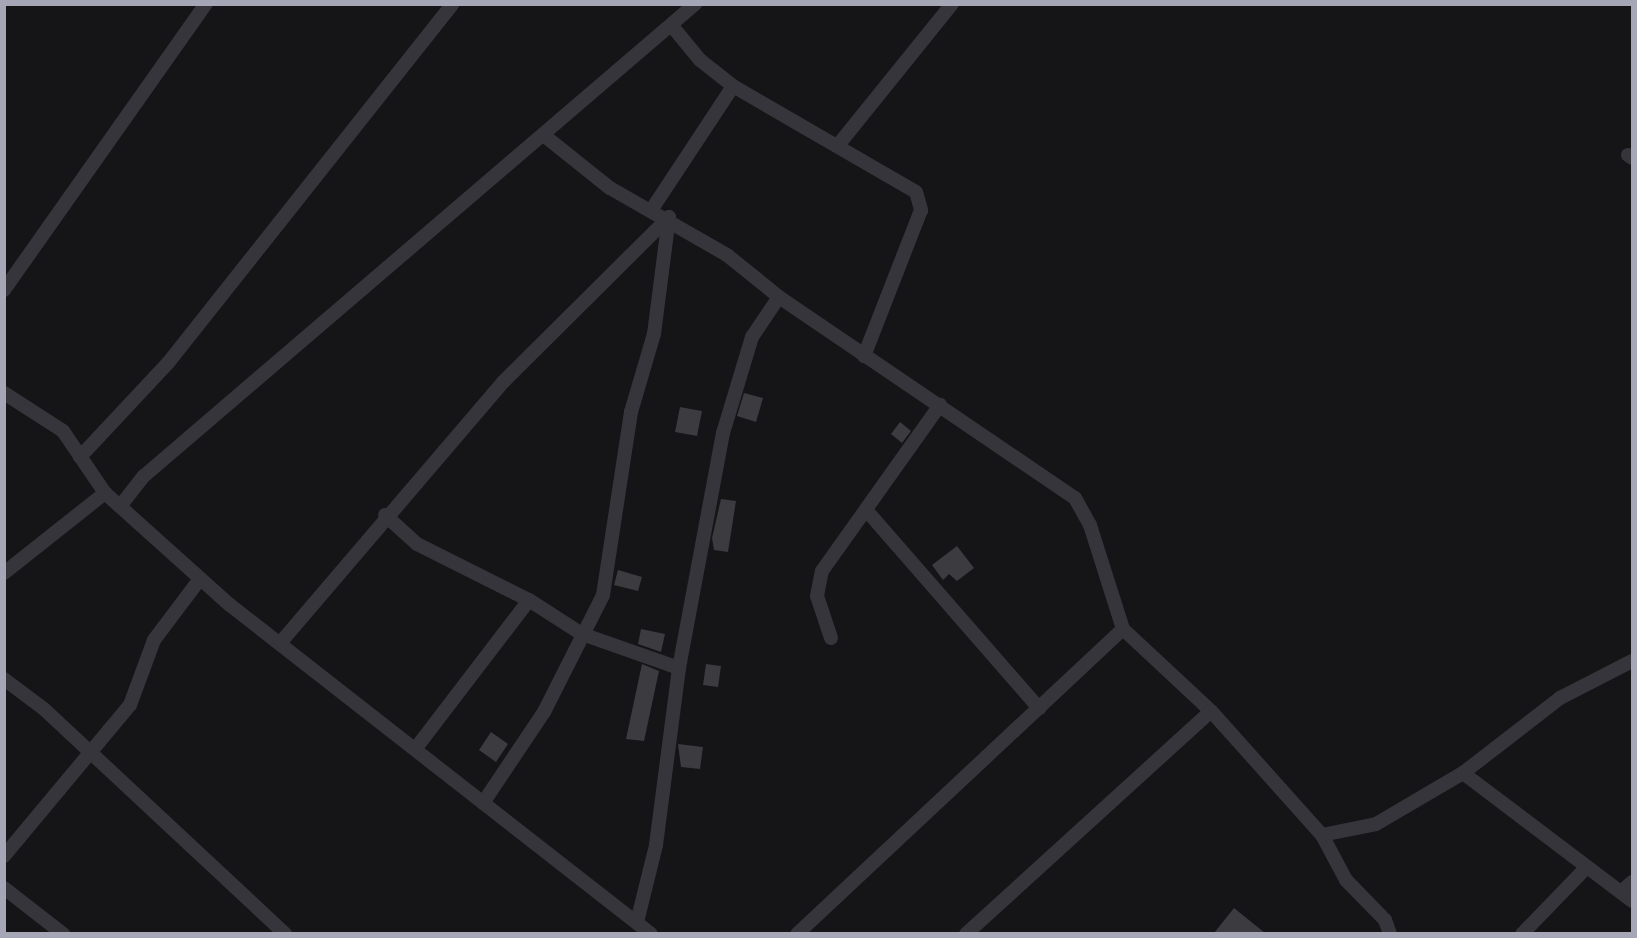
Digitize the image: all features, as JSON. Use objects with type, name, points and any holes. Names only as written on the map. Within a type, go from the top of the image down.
[{"type":"street","points":[[4,290],[206,4]]},
{"type":"street","points":[[80,457],[168,363],[453,4]]},
{"type":"street","points":[[121,505],[153,468],[546,137],[695,4]]},
{"type":"street","points":[[839,144],[952,4]]},
{"type":"street","points":[[672,26],[700,60],[733,86],[903,181],[916,192],[921,210],[864,356]]},
{"type":"street","points":[[652,209],[733,86]]},
{"type":"street","points":[[546,137],[610,189],[669,217],[864,356],[1075,498],[1090,525],[1123,629],[1211,711],[1322,835],[1346,880],[1385,921],[1390,933]]},
{"type":"street","points":[[281,642],[385,515],[580,300],[669,217]]},
{"type":"street","points":[[483,803],[532,732],[603,595],[631,412],[654,333],[669,217]]},
{"type":"street","points":[[636,922],[656,845],[679,668],[723,433],[752,337],[779,297]]},
{"type":"street","points":[[4,393],[63,431],[105,493],[121,505],[200,579],[651,933]]},
{"type":"street","points":[[831,638],[816,584],[940,405]]},
{"type":"street","points":[[4,573],[105,493]]},
{"type":"street","points":[[867,511],[1039,708]]},
{"type":"street","points":[[385,515],[417,544],[529,600],[582,634],[679,668]]},
{"type":"street","points":[[4,856],[130,705],[154,640],[200,579]]},
{"type":"street","points":[[416,748],[529,600]]},
{"type":"street","points":[[797,933],[1123,629]]},
{"type":"street","points":[[1322,835],[1376,824],[1462,773],[1560,698],[1632,661]]},
{"type":"street","points":[[4,679],[44,709],[88,756],[285,933]]},
{"type":"street","points":[[966,933],[1211,711]]},
{"type":"street","points":[[1462,773],[1632,902]]},
{"type":"street","points":[[1522,933],[1587,867]]},
{"type":"street","points":[[1621,892],[1632,882]]},
{"type":"street","points":[[4,888],[63,933]]},
{"type":"building","points":[[744,393],[763,398],[756,422],[737,416]]},
{"type":"building","points":[[680,407],[702,411],[697,436],[675,432]]},
{"type":"building","points":[[900,422],[911,431],[902,443],[891,434]]},
{"type":"building","points":[[721,499],[736,501],[728,552],[714,550],[712,538]]},
{"type":"building","points":[[957,546],[974,568],[957,581],[949,574],[943,580],[932,565]]},
{"type":"building","points":[[618,570],[642,577],[638,591],[614,585]]},
{"type":"building","points":[[641,629],[665,634],[661,652],[638,644]]},
{"type":"building","points":[[642,664],[659,671],[644,741],[626,739]]},
{"type":"building","points":[[706,664],[721,666],[718,687],[703,685]]},
{"type":"building","points":[[491,732],[508,744],[496,762],[479,750]]},
{"type":"building","points":[[678,744],[703,747],[700,769],[681,767]]},
{"type":"building","points":[[1234,908],[1265,933],[1214,933]]}]
